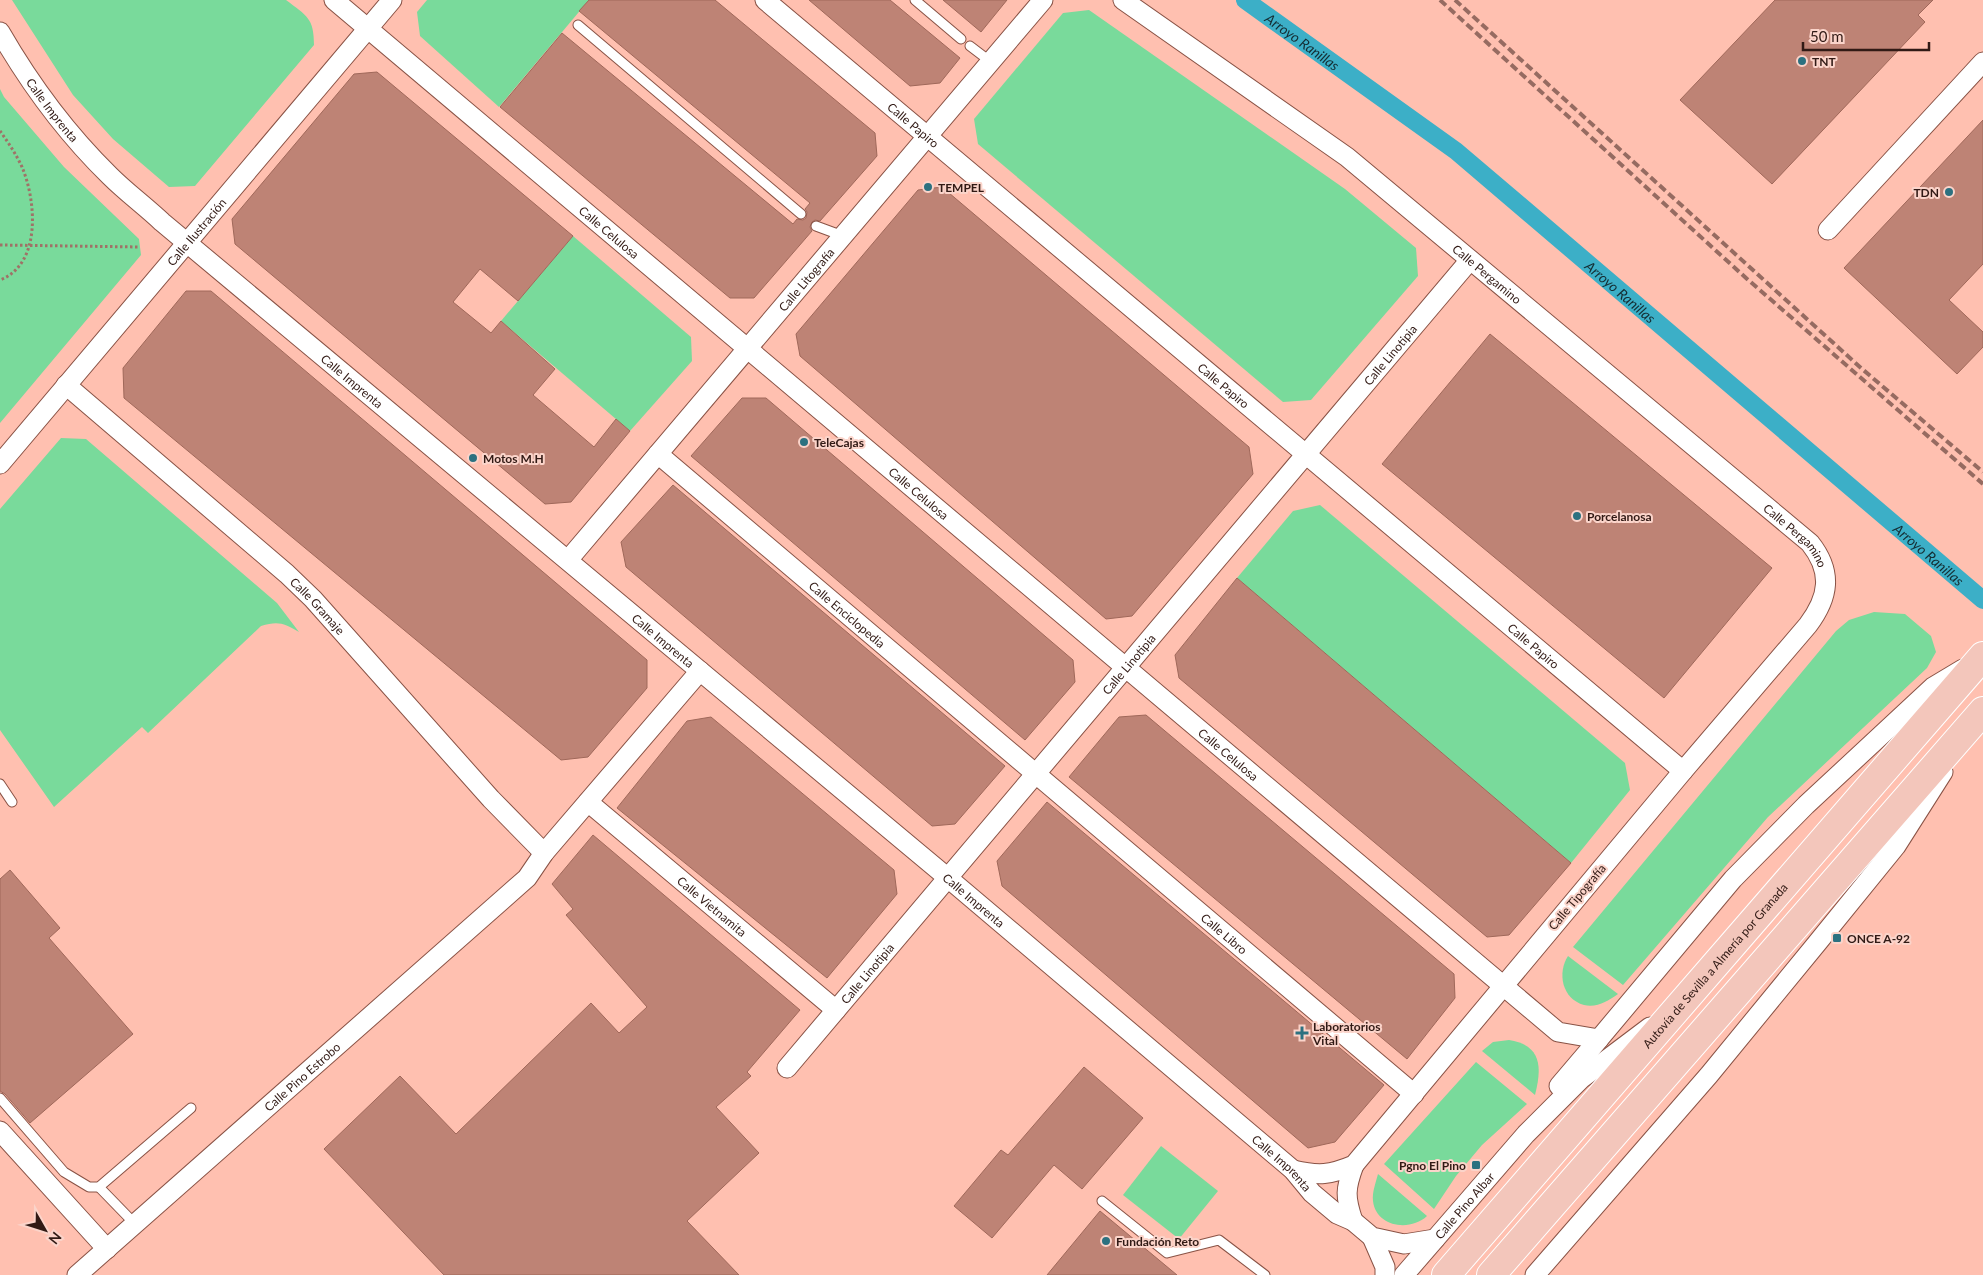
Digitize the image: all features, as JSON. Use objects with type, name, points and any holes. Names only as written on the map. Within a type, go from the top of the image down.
[{"type":"highway","name":"Autovía de Sevilla a Almería por Granada","points":[[1446,1275],[1982,657]]},
{"type":"highway","points":[[1491,1275],[1981,714]]},
{"type":"street","name":"Calle Celulosa","points":[[334,0],[1558,1032],[1599,1039]]},
{"type":"street","name":"Calle Ilustración","points":[[0,464],[392,0]]},
{"type":"street","name":"Calle Papiro","points":[[765,0],[1682,771]]},
{"type":"street","name":"Calle Litografía","points":[[568,560],[1043,0]]},
{"type":"street","name":"Calle Pergamino","points":[[1123,0],[1347,157],[1810,543],[1820,558],[1825,575]]},
{"type":"street","name":"Calle Imprenta","points":[[0,32],[16,59],[60,121],[110,175],[187,243],[948,878],[1293,1170],[1318,1198],[1337,1214],[1353,1221],[1372,1237],[1385,1267],[1385,1275]]},
{"type":"street","points":[[1828,230],[1983,62]]},
{"type":"street","name":"Calle Linotipia","points":[[787,1068],[1470,260]]},
{"type":"street","name":"Calle Gramaje","points":[[66,385],[287,574],[313,599],[491,799],[544,853]]},
{"type":"street","name":"Calle Enciclopedia","points":[[658,454],[1036,774]]},
{"type":"street","name":"Calle Tipografía","points":[[1293,1170],[1316,1175],[1335,1173],[1354,1165],[1682,771],[1813,619],[1825,595],[1825,575]]},
{"type":"street","points":[[1526,1134],[1553,1093],[1733,879],[1806,805],[1933,687],[1982,657]]},
{"type":"street","name":"Calle Pino Estrobo","points":[[77,1275],[527,878],[544,853],[700,671]]},
{"type":"street","points":[[1535,1275],[1709,1075],[1896,846],[1981,714]]},
{"type":"street","name":"Calle Libro","points":[[1036,774],[1414,1094]]},
{"type":"street","name":"Calle Vietnamita","points":[[588,802],[836,1010]]},
{"type":"street","points":[[1526,1134],[1581,1078],[1681,1004]]},
{"type":"street","points":[[0,1131],[107,1249]]},
{"type":"street","name":"Calle Pino Albar","points":[[1404,1275],[1526,1134]]},
{"type":"street","points":[[1353,1221],[1348,1206],[1346,1186],[1354,1165]]},
{"type":"street","name":"Calle Imprenta","points":[[1372,1237],[1404,1244],[1434,1239]]},
{"type":"lane","points":[[915,0],[961,39]]},
{"type":"lane","points":[[578,25],[801,214]]},
{"type":"lane","points":[[970,46],[991,62]]},
{"type":"lane","points":[[816,226],[843,236]]},
{"type":"lane","points":[[0,784],[12,802]]},
{"type":"lane","points":[[0,1098],[64,1172],[89,1187],[99,1187],[191,1108]]},
{"type":"lane","points":[[99,1187],[135,1224]]},
{"type":"lane","points":[[1102,1201],[1167,1254],[1219,1240],[1261,1274]]},
{"type":"path","points":[[0,131],[22,168],[29,194],[33,224],[29,250],[18,266],[0,280]]},
{"type":"path","points":[[0,245],[140,247]]},
{"type":"green space","points":[[12,0],[286,0],[308,18],[313,29],[314,45],[195,186],[169,187],[113,139],[73,95]]},
{"type":"green space","points":[[427,0],[589,0],[499,107],[420,36],[417,12]]},
{"type":"green space","points":[[1089,10],[1345,189],[1416,248],[1418,276],[1311,400],[1283,402],[978,144],[974,119],[1063,13]]},
{"type":"green space","points":[[0,89],[4,97],[64,167],[139,239],[141,255],[0,423]]},
{"type":"green space","points":[[573,236],[691,337],[692,361],[630,431],[501,321]]},
{"type":"green space","points":[[61,438],[86,439],[277,603],[299,632],[281,624],[261,626],[148,733],[142,727],[54,807],[0,730],[0,509]]},
{"type":"green space","points":[[1320,505],[1625,763],[1630,790],[1571,863],[1237,578],[1293,511]]},
{"type":"green space","points":[[1874,612],[1905,614],[1931,636],[1936,652],[1927,668],[1768,817],[1623,985],[1573,947],[1836,631],[1849,620]]},
{"type":"green space","points":[[1568,956],[1618,994],[1593,1006],[1577,1002],[1566,991],[1562,977]]},
{"type":"green space","points":[[1509,1040],[1520,1043],[1534,1052],[1539,1067],[1535,1095],[1482,1051],[1493,1042]]},
{"type":"green space","points":[[1476,1062],[1527,1104],[1482,1145],[1456,1176],[1434,1209],[1384,1164]]},
{"type":"green space","points":[[1161,1146],[1218,1191],[1179,1239],[1123,1195]]},
{"type":"green space","points":[[1378,1174],[1427,1216],[1412,1224],[1403,1225],[1395,1224],[1380,1217],[1375,1210],[1373,1201]]},
{"type":"building","points":[[589,0],[715,0],[875,133],[877,156],[820,221],[815,220],[812,222],[810,227],[812,231],[754,298],[730,298],[500,107],[562,33],[793,224],[797,219],[803,220],[806,218],[807,212],[805,209],[810,203],[579,11]]},
{"type":"building","points":[[809,0],[890,0],[960,58],[940,83],[910,86]]},
{"type":"building","points":[[943,0],[1007,0],[981,32]]},
{"type":"building","name":"TNT","points":[[1775,0],[1933,0],[1918,15],[1925,22],[1772,184],[1680,100]]},
{"type":"building","points":[[377,72],[573,236],[518,301],[480,269],[453,302],[491,333],[501,321],[555,369],[533,395],[594,447],[616,419],[630,431],[571,502],[545,504],[235,244],[232,219],[354,74]]},
{"type":"building","name":"TDN","points":[[1983,120],[1983,264],[1949,300],[1983,332],[1983,347],[1957,374],[1844,268]]},
{"type":"building","points":[[942,187],[1249,447],[1253,474],[1132,616],[1106,619],[800,356],[796,334],[918,190]]},
{"type":"building","points":[[186,291],[211,291],[647,660],[647,688],[588,757],[561,760],[124,398],[123,368]]},
{"type":"building","name":"Porcelanosa","points":[[1490,334],[1772,568],[1664,698],[1382,464]]},
{"type":"building","points":[[742,398],[766,398],[1073,660],[1075,682],[1025,740],[691,456]]},
{"type":"building","points":[[673,485],[1005,766],[955,824],[932,826],[626,567],[621,542]]},
{"type":"building","points":[[1237,578],[1571,863],[1509,935],[1487,937],[1179,678],[1175,655]]},
{"type":"building","points":[[1146,715],[1454,974],[1455,998],[1407,1059],[1069,777],[1119,717]]},
{"type":"building","points":[[711,717],[894,870],[897,894],[827,978],[617,808],[687,721]]},
{"type":"building","points":[[1047,802],[1384,1085],[1335,1142],[1308,1148],[1002,886],[997,861]]},
{"type":"building","points":[[593,835],[800,1010],[747,1072],[751,1076],[716,1107],[759,1153],[687,1221],[739,1275],[444,1275],[324,1149],[400,1076],[456,1134],[591,1003],[619,1033],[647,1007],[566,915],[573,909],[552,884]]},
{"type":"building","points":[[10,870],[60,928],[49,938],[133,1034],[30,1123],[5,1094],[0,1091],[0,879]]},
{"type":"building","points":[[1084,1067],[1143,1118],[1082,1189],[1054,1165],[992,1238],[954,1206],[1001,1150],[1008,1155]]},
{"type":"building","name":"Fundación Reto","points":[[1100,1211],[1177,1275],[1047,1275]]},
{"type":"waterway","name":"Arroyo Ranillas","points":[[1245,0],[1456,151],[1983,600]]},
{"type":"railway","points":[[1440,0],[1746,278],[1983,484]]},
{"type":"railway","points":[[1455,0],[1861,368],[1983,472]]},
{"type":"place","name":"TNT","points":[[1802,61]]},
{"type":"place","name":"TEMPEL","points":[[928,187]]},
{"type":"place","name":"TDN","points":[[1949,192]]},
{"type":"place","name":"TeleCajas","points":[[804,442]]},
{"type":"place","name":"Motos M.H","points":[[473,458]]},
{"type":"place","name":"Porcelanosa","points":[[1577,516]]},
{"type":"place","name":"ONCE A-92","points":[[1837,938]]},
{"type":"place","name":"Laboratorios Vital","points":[[1302,1033]]},
{"type":"place","name":"Pgno El Pino","points":[[1476,1165]]},
{"type":"place","name":"Fundación Reto","points":[[1106,1241]]}]
